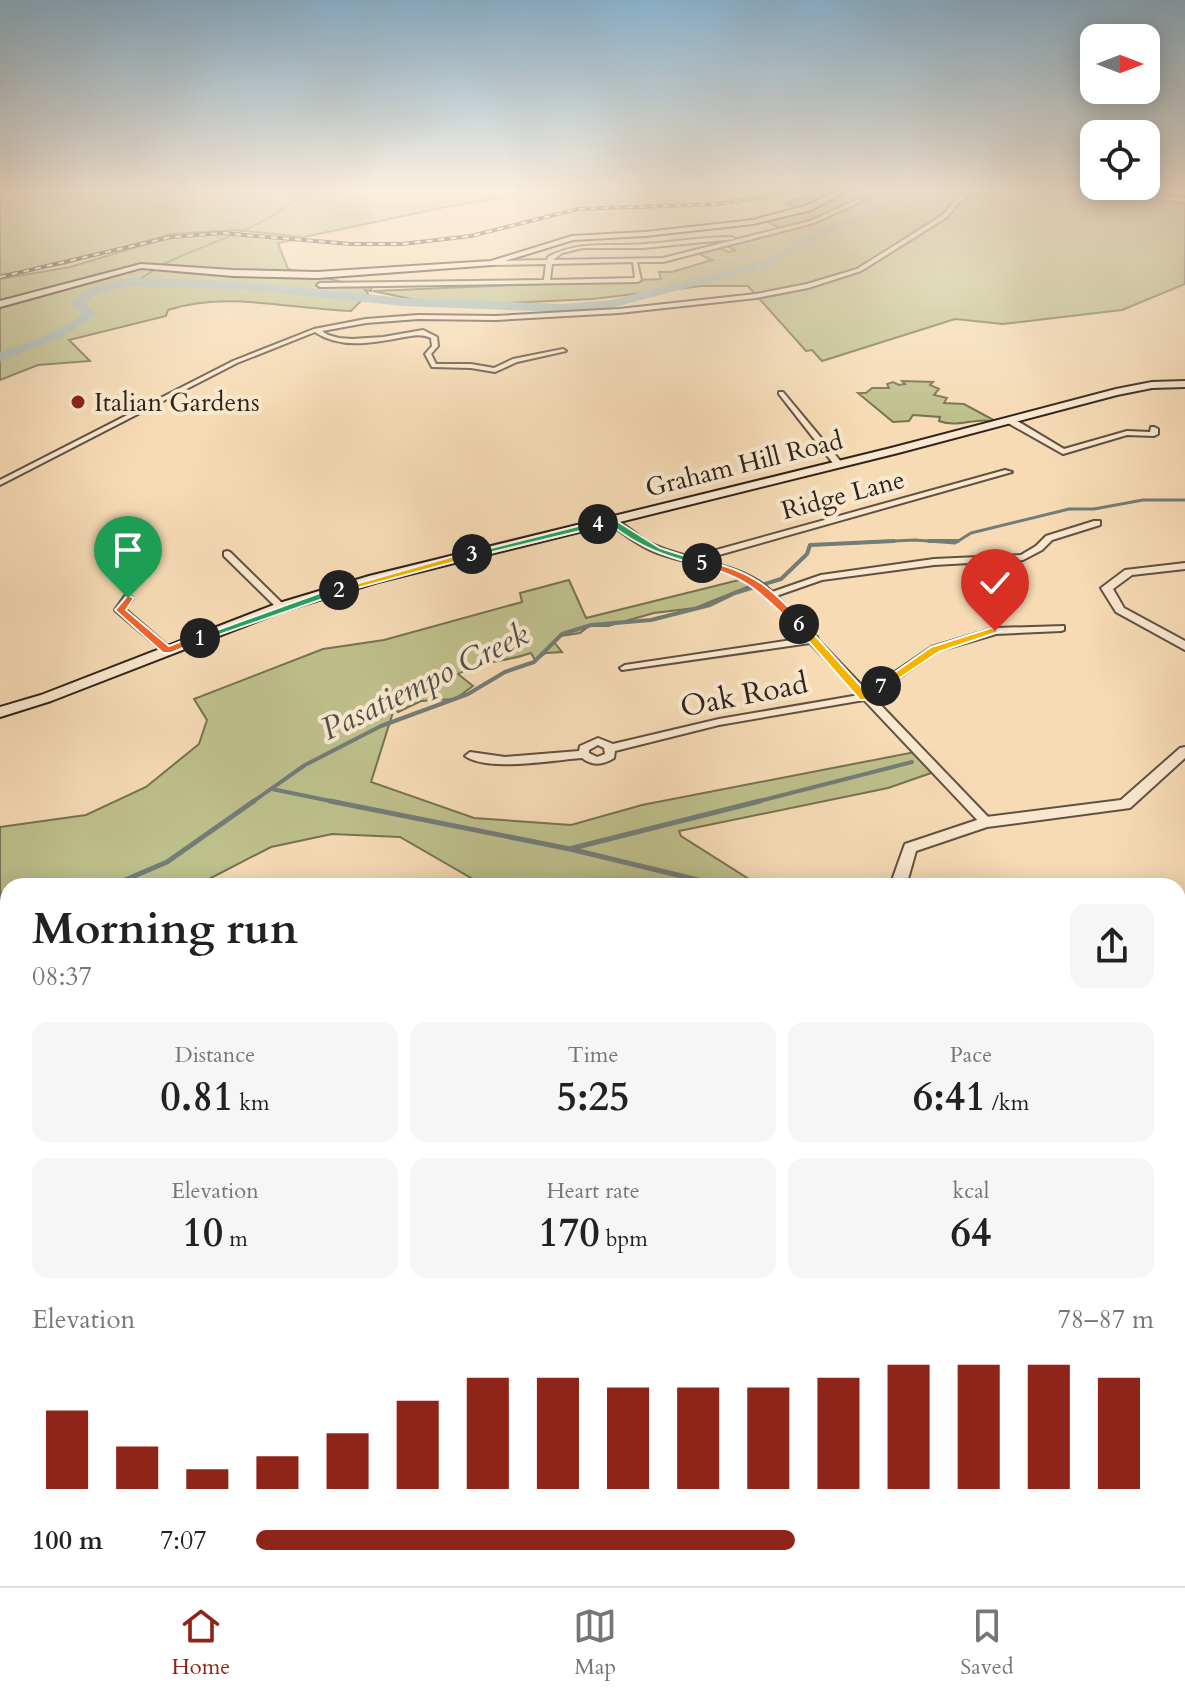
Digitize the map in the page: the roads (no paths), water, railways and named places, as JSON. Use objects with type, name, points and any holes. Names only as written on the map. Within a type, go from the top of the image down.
[{"type":"main road","points":[[163,266],[222,273],[288,275],[441,266]]},
{"type":"main road","points":[[0,304],[55,291],[117,270],[163,266]]},
{"type":"main road","name":"Graham Hill Road","points":[[0,712],[46,698],[281,607],[374,579],[839,465],[1116,392],[1152,385],[1185,384]]},
{"type":"street","points":[[547,280],[548,266]]},
{"type":"street","points":[[320,285],[638,280],[636,266]]},
{"type":"street","points":[[0,483],[235,362],[316,330],[366,321],[619,311],[756,296],[808,286],[865,266]]},
{"type":"street","points":[[316,330],[323,337],[355,341],[423,332],[434,337],[435,346],[428,354],[434,366],[495,370],[515,360],[563,351]]},
{"type":"street","points":[[781,393],[839,465]]},
{"type":"street","points":[[1011,421],[1063,452],[1127,433],[1154,434],[1154,429]]},
{"type":"street","name":"Ridge Lane","points":[[689,560],[1008,472]]},
{"type":"street","points":[[612,521],[657,550],[731,569],[768,592],[864,697],[986,822]]},
{"type":"street","points":[[768,592],[821,578],[934,562],[1023,557],[1049,538],[1097,523]]},
{"type":"street","points":[[227,554],[281,607]]},
{"type":"street","points":[[1185,566],[1129,572],[1107,588],[1120,610],[1185,646]]},
{"type":"street","points":[[128,598],[120,610],[167,650]]},
{"type":"street","name":"Oak Road","points":[[470,756],[505,761],[584,754],[599,760],[608,758],[611,748],[719,722],[864,697],[935,649],[995,631],[1061,628]]},
{"type":"street","points":[[625,668],[814,639]]},
{"type":"street","points":[[901,878],[910,848],[986,822],[1125,804],[1185,751]]},
{"type":"waterway","points":[[136,282],[161,266]]},
{"type":"waterway","points":[[0,357],[70,329],[90,314],[78,303],[90,292],[128,282],[236,285],[404,302],[563,308],[611,304],[758,266]]},
{"type":"waterway","name":"Pasatiempo Creek","points":[[251,803],[305,765],[381,726],[468,694],[505,672],[534,662],[562,634],[591,625],[651,620],[710,605],[735,593],[781,579],[807,554],[810,545],[915,540],[955,543],[971,533],[1069,509],[1094,509],[1143,500],[1185,500]]},
{"type":"waterway","name":"Pasatiempo Creek","points":[[929,541],[958,541]]},
{"type":"waterway","points":[[752,803],[912,762]]},
{"type":"waterway","points":[[272,789],[340,803]]},
{"type":"waterway","name":"Pasatiempo Creek","points":[[130,878],[167,862],[254,801]]},
{"type":"waterway","points":[[330,801],[340,803]]},
{"type":"waterway","points":[[573,848],[760,801]]},
{"type":"waterway","points":[[340,803],[570,849],[690,878]]},
{"type":"railway","points":[[0,277],[47,266]]},
{"type":"place","name":"Italian Gardens","points":[[78,402]]}]
